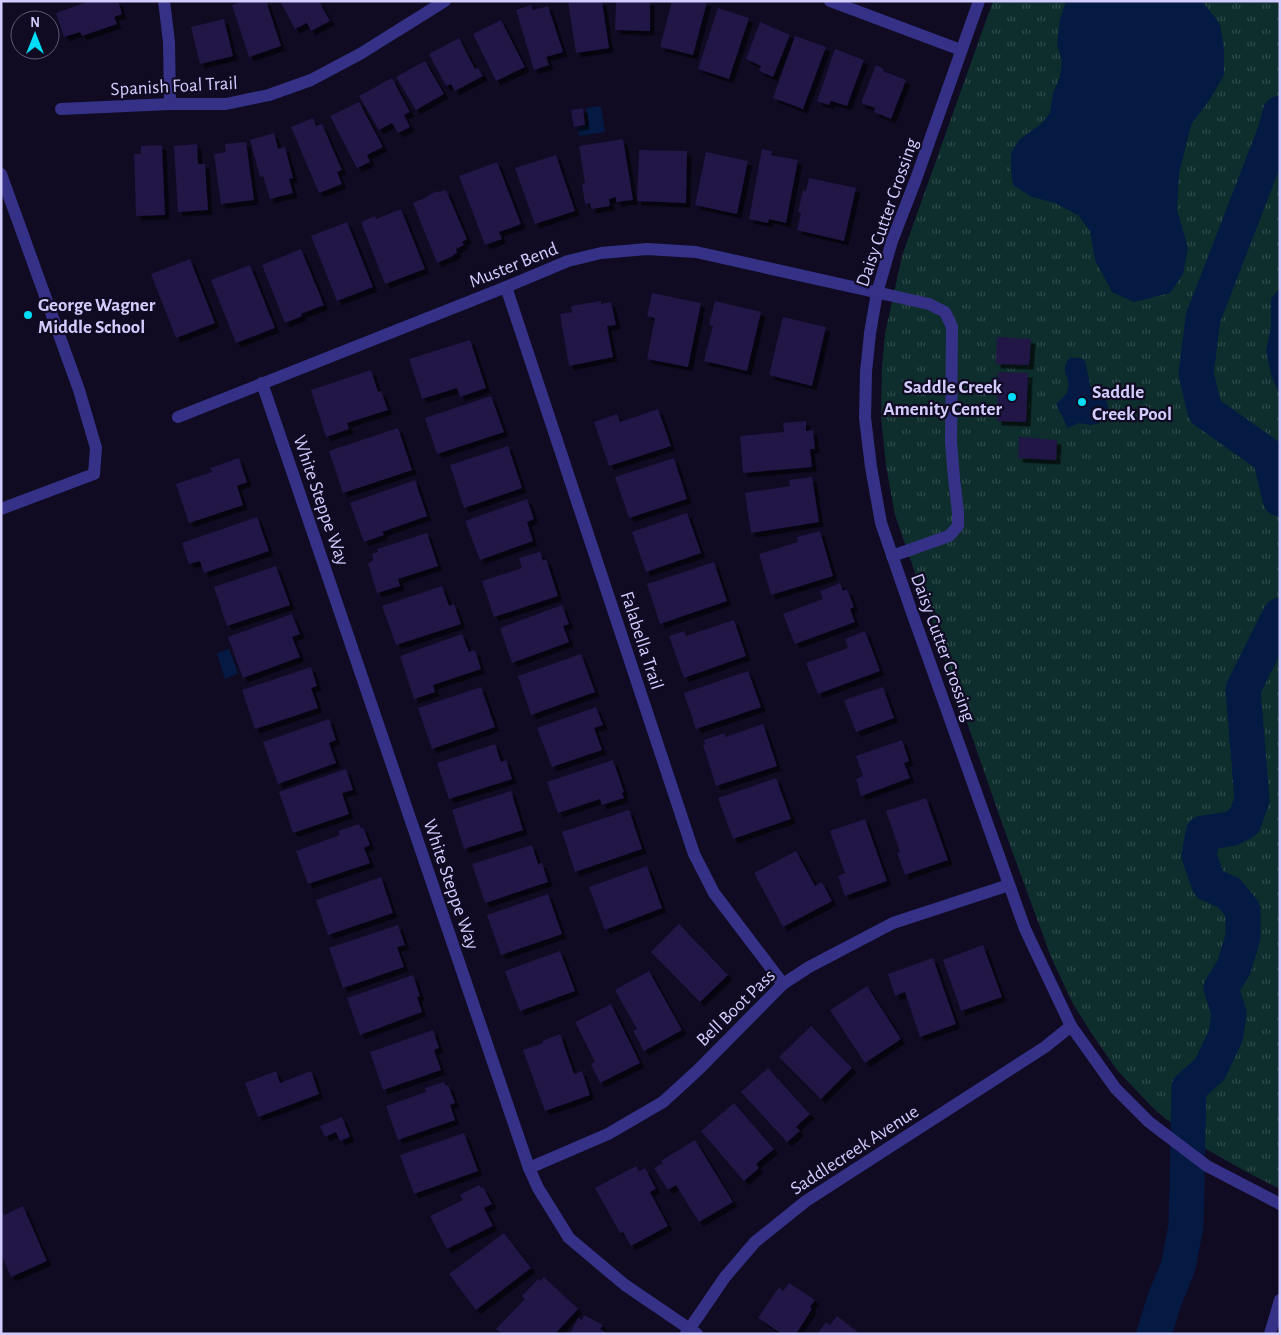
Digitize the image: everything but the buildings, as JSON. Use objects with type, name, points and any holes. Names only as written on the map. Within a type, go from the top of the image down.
[{"type":"street","points":[[164,1],[169,42],[170,104]]},
{"type":"street","name":"Spanish Foal Trail","points":[[60,109],[170,104],[226,104],[269,96],[311,80],[360,54],[445,1]]},
{"type":"street","points":[[830,1],[961,50]]},
{"type":"street","name":"Daisy Cutter Crossing","points":[[979,1],[916,179],[892,240],[877,293],[866,372],[865,418],[881,523],[1025,929],[1071,1026],[1116,1089],[1149,1122],[1207,1166],[1280,1204]]},
{"type":"street","points":[[1,174],[79,390],[96,448],[94,474],[1,509]]},
{"type":"street","name":"Muster Bend","points":[[178,417],[568,261],[601,252],[646,249],[696,252],[928,304],[945,312],[952,327],[951,442],[958,526],[949,536],[892,556]]},
{"type":"street","name":"Falabella Trail","points":[[506,287],[694,854],[714,893],[783,984]]},
{"type":"street","name":"White Steppe Way","points":[[262,383],[538,1188],[569,1238],[625,1285],[691,1332]]},
{"type":"street","name":"Bell Boot Pass","points":[[530,1168],[608,1134],[663,1102],[698,1070],[783,984],[809,967],[893,923],[1009,885]]},
{"type":"street","name":"Saddlecreek Avenue","points":[[691,1332],[725,1276],[755,1242],[806,1201],[1045,1047],[1071,1026]]},
{"type":"street","points":[[1270,1334],[1280,1300]]},
{"type":"green space","points":[[993,1],[1280,1],[1280,1189],[1199,1145],[1155,1110],[1117,1070],[1073,1004],[1051,957],[1003,826],[895,515],[886,465],[881,417],[885,334],[902,256]]},
{"type":"water","points":[[1066,1],[1202,1],[1220,24],[1224,49],[1224,75],[1210,99],[1191,125],[1179,173],[1177,210],[1188,248],[1183,274],[1170,293],[1134,302],[1112,292],[1095,260],[1090,231],[1078,215],[1055,203],[1032,197],[1013,185],[1011,153],[1019,140],[1041,124],[1050,113],[1053,93],[1060,77],[1062,61],[1057,44],[1060,20]]},
{"type":"water","points":[[601,106],[605,132],[579,136],[578,127],[589,126],[586,108]]},
{"type":"water","points":[[1280,288],[1280,395],[1272,378],[1266,352],[1271,325],[1271,299]]},
{"type":"water","points":[[1070,358],[1083,359],[1090,387],[1108,405],[1108,415],[1099,423],[1091,425],[1079,423],[1068,428],[1056,404],[1067,391],[1068,380],[1065,366]]},
{"type":"water","points":[[229,649],[238,673],[225,679],[217,653]]},
{"type":"waterway","points":[[1280,113],[1275,132],[1203,318],[1196,374],[1205,411],[1270,457],[1280,499]]},
{"type":"waterway","points":[[1154,1334],[1164,1301],[1178,1267],[1186,1226],[1189,1088],[1210,1069],[1226,1035],[1229,1013],[1221,988],[1234,967],[1243,937],[1243,910],[1229,893],[1209,884],[1199,856],[1203,833],[1230,829],[1244,822],[1252,800],[1243,689],[1280,615]]},
{"type":"place","name":"George Wagner Middle School","points":[[28,315]]},
{"type":"place","name":"Saddle Creek Amenity Center","points":[[1012,397]]},
{"type":"place","name":"Saddle Creek Pool","points":[[1082,402]]}]
